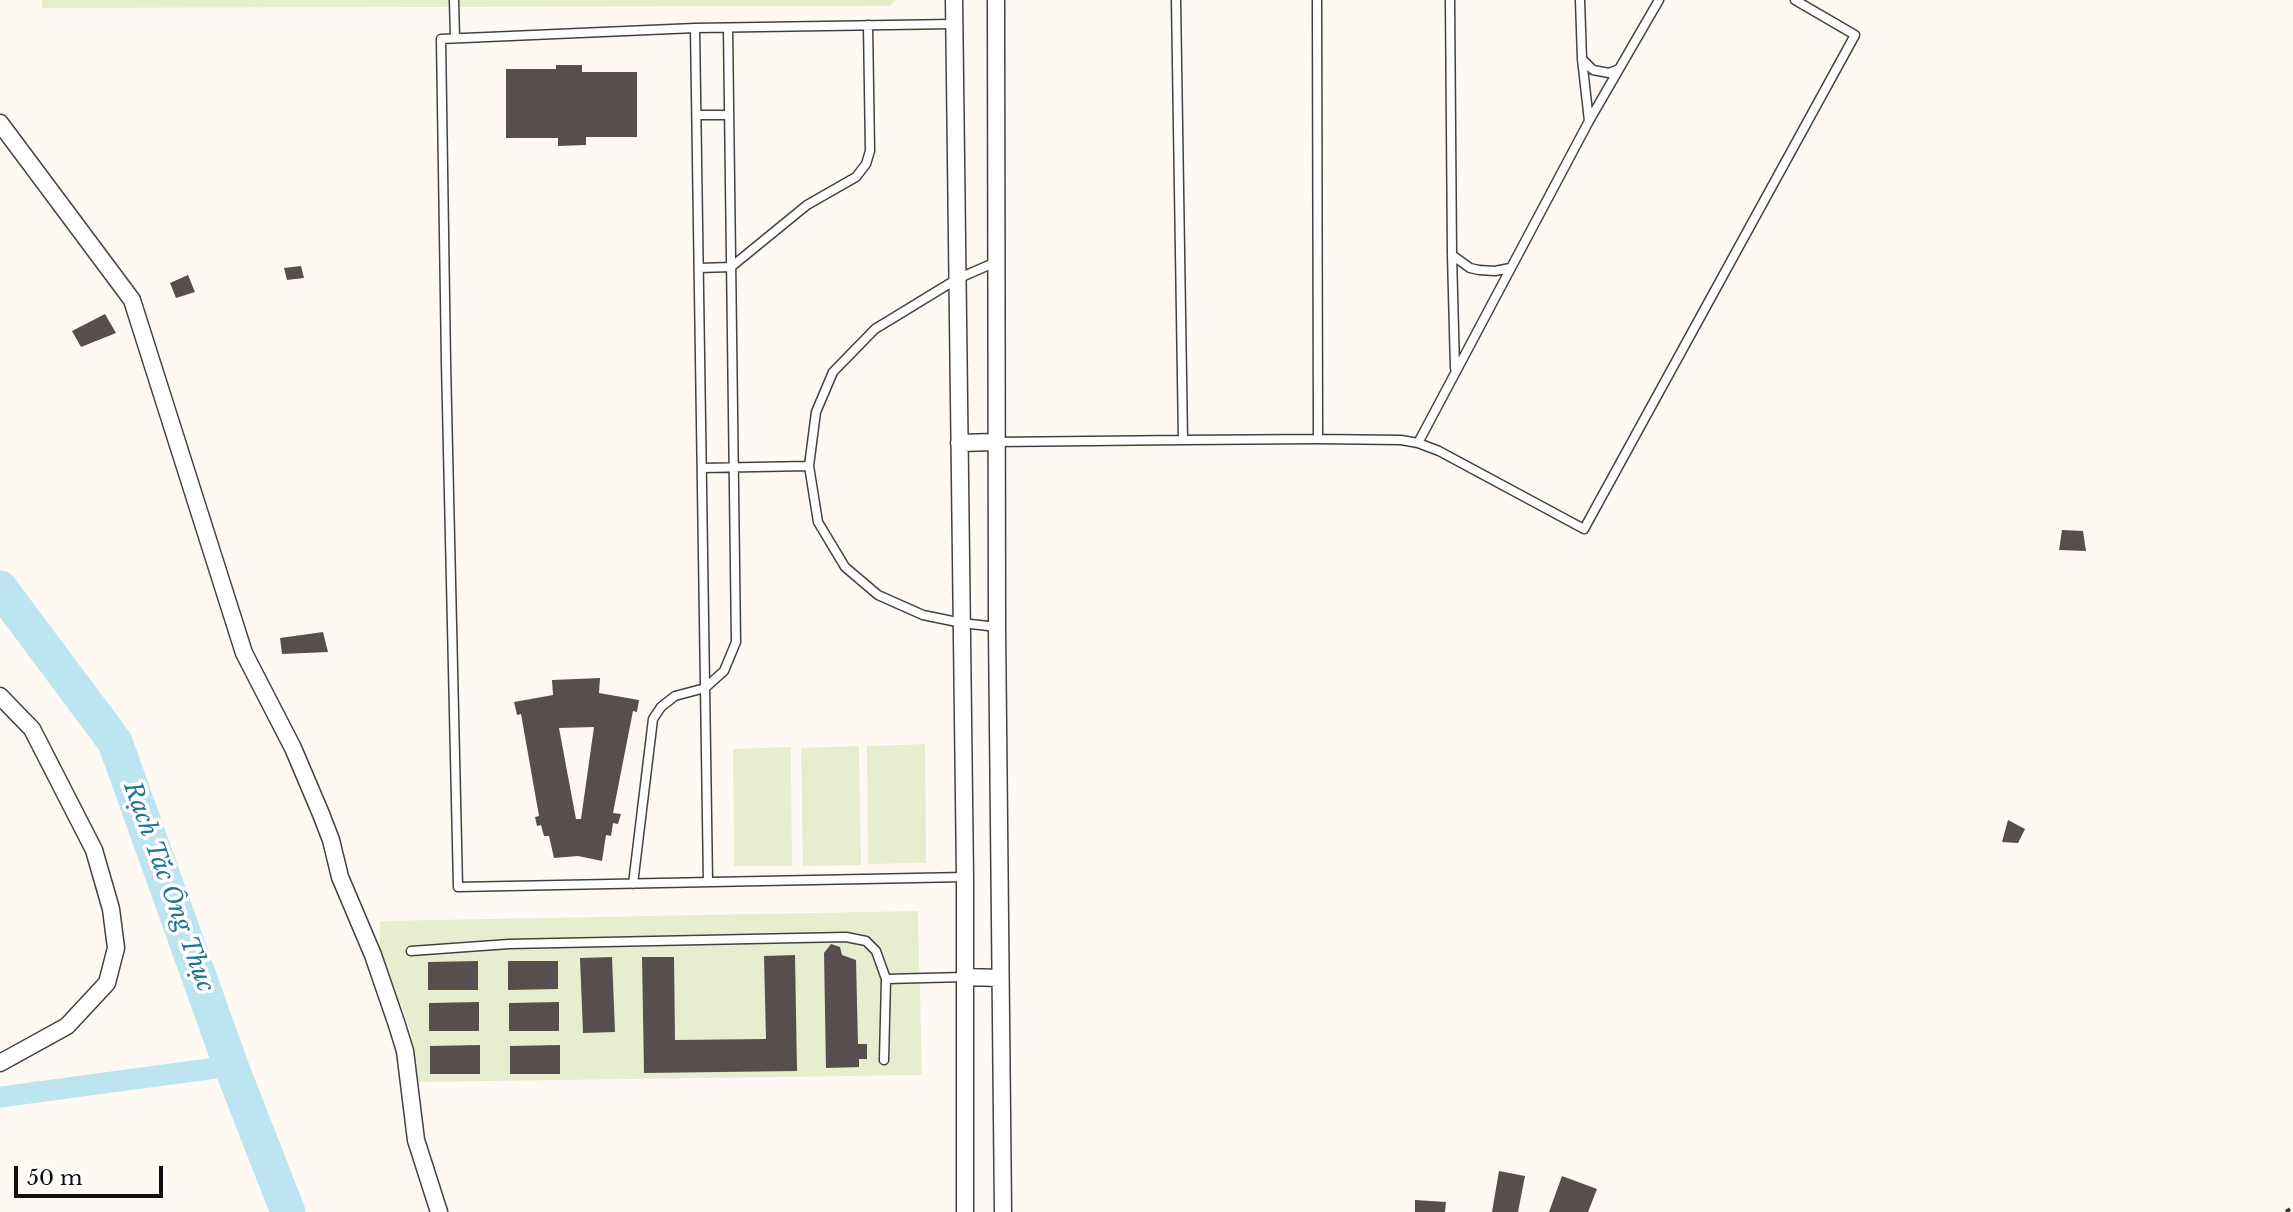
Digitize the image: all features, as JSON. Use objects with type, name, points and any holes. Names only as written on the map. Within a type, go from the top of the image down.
[{"type":"street","points":[[954,0],[965,877],[965,1212]]},
{"type":"street","points":[[996,0],[997,627],[1003,1212]]},
{"type":"street","points":[[0,123],[132,300],[244,653],[293,748],[321,814],[340,877],[373,955],[397,1025],[405,1051],[416,1140],[439,1212]]},
{"type":"street","points":[[959,443],[996,442]]},
{"type":"street","points":[[0,696],[32,729],[94,850],[111,909],[116,948],[107,983],[67,1026],[0,1063]]},
{"type":"street","points":[[964,977],[1000,978]]},
{"type":"lane","points":[[454,0],[455,38]]},
{"type":"lane","points":[[1176,0],[1183,440]]},
{"type":"lane","points":[[1317,0],[1318,439]]},
{"type":"lane","points":[[1450,0],[1455,370]]},
{"type":"lane","points":[[1580,0],[1582,59],[1589,121]]},
{"type":"lane","points":[[1418,443],[1589,121],[1659,0]]},
{"type":"lane","points":[[996,442],[1401,440],[1438,451],[1584,529],[1855,35],[1795,0]]},
{"type":"lane","points":[[954,24],[695,28],[441,39],[458,887],[965,877]]},
{"type":"lane","points":[[699,268],[731,267],[807,205],[856,177],[866,164],[870,151],[868,25]]},
{"type":"lane","points":[[695,28],[708,882]]},
{"type":"lane","points":[[633,884],[653,719],[661,707],[675,696],[705,688],[724,671],[736,642],[728,28]]},
{"type":"lane","points":[[1582,59],[1593,70],[1609,73],[1619,69]]},
{"type":"lane","points":[[697,115],[729,115]]},
{"type":"lane","points":[[1452,255],[1479,271],[1510,268]]},
{"type":"lane","points":[[996,262],[957,279],[875,329],[832,372],[816,412],[809,466],[818,522],[845,566],[878,595],[923,615],[997,627]]},
{"type":"lane","points":[[702,468],[809,466]]},
{"type":"lane","points":[[411,951],[509,944],[846,937],[866,941],[876,951],[886,979],[884,1060]]},
{"type":"lane","points":[[886,979],[964,977]]},
{"type":"green space","points":[[42,0],[896,0],[890,6],[42,8]]},
{"type":"green space","points":[[925,744],[926,863],[868,864],[867,746]]},
{"type":"green space","points":[[859,746],[861,865],[803,866],[801,748]]},
{"type":"green space","points":[[791,747],[792,866],[734,866],[733,749]]},
{"type":"green space","points":[[918,911],[922,1075],[417,1082],[410,1029],[380,954],[380,921]]},
{"type":"building","points":[[556,65],[582,65],[582,72],[637,72],[637,137],[586,137],[586,145],[558,146],[558,138],[506,138],[506,69],[556,69]]},
{"type":"building","points":[[301,266],[304,278],[287,280],[284,268]]},
{"type":"building","points":[[188,275],[195,292],[176,298],[170,283]]},
{"type":"building","points":[[105,314],[116,333],[81,347],[72,331]]},
{"type":"building","points":[[2062,530],[2083,531],[2086,551],[2059,550]]},
{"type":"building","points":[[323,632],[328,652],[282,654],[280,638]]},
{"type":"building","points":[[600,678],[599,693],[639,700],[637,712],[633,711],[613,813],[621,814],[618,824],[613,823],[611,836],[606,835],[602,861],[578,856],[554,858],[549,836],[544,836],[541,825],[537,826],[535,817],[539,816],[521,714],[517,715],[514,702],[553,695],[552,680]],"holes":[[[594,727],[581,819],[576,819],[559,728]]]},
{"type":"building","points":[[2008,820],[2025,829],[2018,843],[2002,842]]},
{"type":"building","points":[[831,944],[840,947],[842,955],[856,960],[858,1044],[867,1044],[867,1059],[859,1059],[859,1067],[826,1068],[824,953]]},
{"type":"building","points":[[795,955],[797,1071],[644,1073],[642,957],[674,957],[675,1040],[766,1039],[764,956]]},
{"type":"building","points":[[612,957],[615,1032],[583,1033],[580,958]]},
{"type":"building","points":[[478,961],[478,990],[428,990],[428,962]]},
{"type":"building","points":[[508,961],[558,961],[558,989],[508,990]]},
{"type":"building","points":[[479,1002],[479,1031],[429,1031],[429,1003]]},
{"type":"building","points":[[559,1002],[559,1031],[509,1031],[509,1003]]},
{"type":"building","points":[[480,1045],[480,1074],[430,1074],[430,1046]]},
{"type":"building","points":[[560,1045],[560,1074],[510,1074],[510,1046]]},
{"type":"building","points":[[1499,1171],[1525,1176],[1518,1212],[1492,1212]]},
{"type":"building","points":[[1562,1176],[1597,1189],[1588,1212],[1549,1212]]},
{"type":"building","points":[[1415,1200],[1446,1202],[1445,1212],[1415,1212]]},
{"type":"waterway","name":"Rạch Tắc Ông Thục","points":[[0,588],[115,742],[231,1066],[288,1212]]},
{"type":"waterway","points":[[0,1097],[231,1066]]}]
